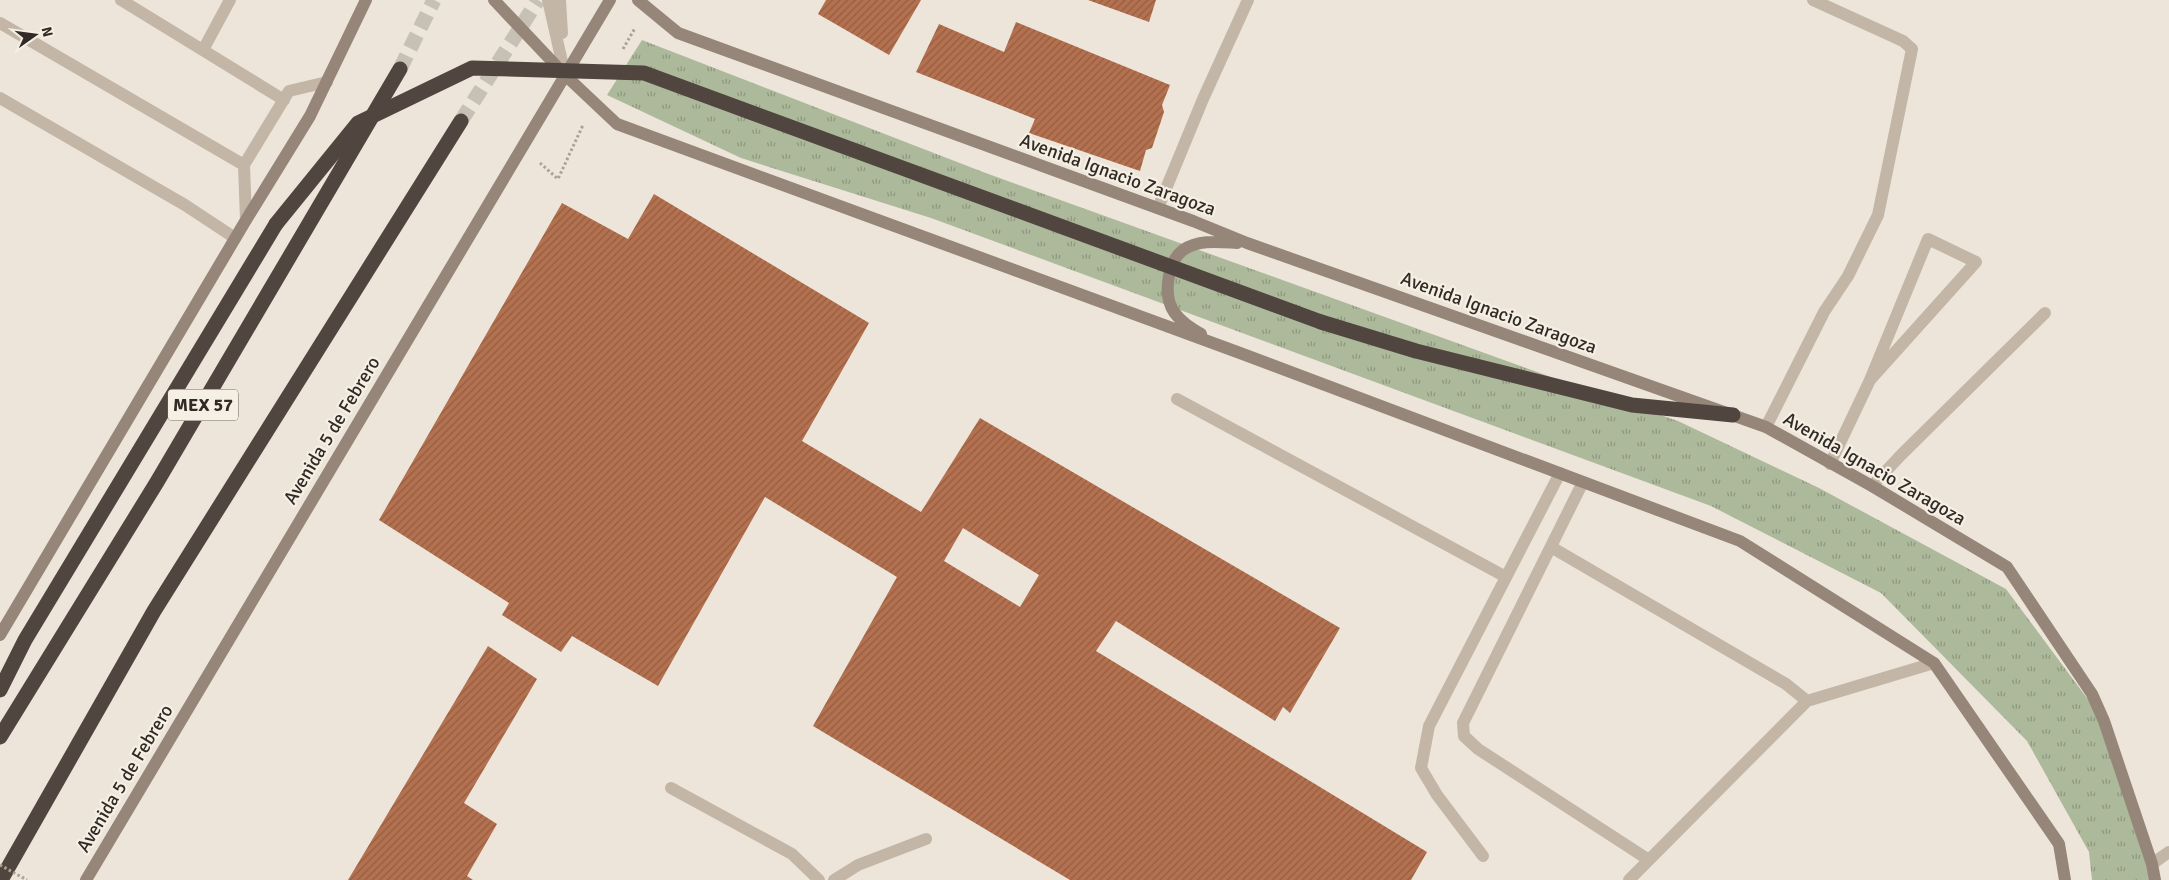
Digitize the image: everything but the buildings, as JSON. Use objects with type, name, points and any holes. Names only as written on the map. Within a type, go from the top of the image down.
[{"type":"highway","points":[[0,690],[25,640],[276,224],[358,123],[472,68],[644,74],[1321,322],[1416,350],[1632,405],[1733,415]]},
{"type":"highway","name":"MEX 57","points":[[0,737],[157,482],[400,69]]},
{"type":"highway","points":[[1,880],[154,610],[461,121]]},
{"type":"main road","points":[[0,635],[235,238],[310,116],[366,0]]},
{"type":"main road","points":[[494,0],[565,75],[617,124],[1240,353],[1740,541],[1934,663],[2059,844],[2065,880]]},
{"type":"main road","name":"Avenida 5 de Febrero","points":[[86,880],[610,0]]},
{"type":"main road","name":"Avenida Ignacio Zaragoza","points":[[638,0],[678,33],[1158,208],[1247,243],[1766,427],[1872,486],[2007,567],[2092,694],[2104,721],[2152,864],[2155,880]]},
{"type":"main road","points":[[1240,353],[1184,324],[1173,311],[1168,282],[1176,259],[1183,250],[1206,242],[1247,243]]},
{"type":"lane","points":[[120,0],[284,100]]},
{"type":"lane","points":[[202,50],[230,0]]},
{"type":"lane","points":[[548,0],[565,75]]},
{"type":"lane","points":[[560,0],[565,75]]},
{"type":"lane","points":[[1158,208],[1203,99],[1248,0]]},
{"type":"lane","points":[[1766,427],[1824,312],[1848,276],[1878,215],[1912,49],[1903,41],[1813,0]]},
{"type":"lane","points":[[0,23],[244,165]]},
{"type":"lane","points":[[246,220],[244,165],[289,91],[327,82]]},
{"type":"lane","points":[[0,98],[185,205],[235,238]]},
{"type":"lane","points":[[1830,464],[1870,380],[1928,239],[1976,262],[1870,380]]},
{"type":"lane","points":[[1872,486],[1901,454],[2045,313]]},
{"type":"lane","points":[[1177,398],[1506,577]]},
{"type":"lane","points":[[1483,856],[1437,795],[1421,768],[1429,726],[1560,473]]},
{"type":"lane","points":[[1583,482],[1462,722],[1464,736],[1478,749],[1649,860]]},
{"type":"lane","points":[[1551,547],[1786,684],[1806,701]]},
{"type":"lane","points":[[1629,880],[1806,701],[1934,663]]},
{"type":"lane","points":[[671,788],[792,854],[819,880]]},
{"type":"lane","points":[[834,880],[858,865],[926,839]]},
{"type":"lane","points":[[2152,864],[2169,852]]},
{"type":"path","points":[[0,865],[27,880]]},
{"type":"green space","points":[[642,40],[983,172],[1678,421],[1819,488],[2006,589],[2104,721],[2151,880],[2092,880],[2089,852],[2027,741],[1881,593],[1711,506],[931,218],[741,158],[607,95]]},
{"type":"tunnel","points":[[400,69],[434,0]]},
{"type":"tunnel","points":[[461,121],[538,0]]}]
